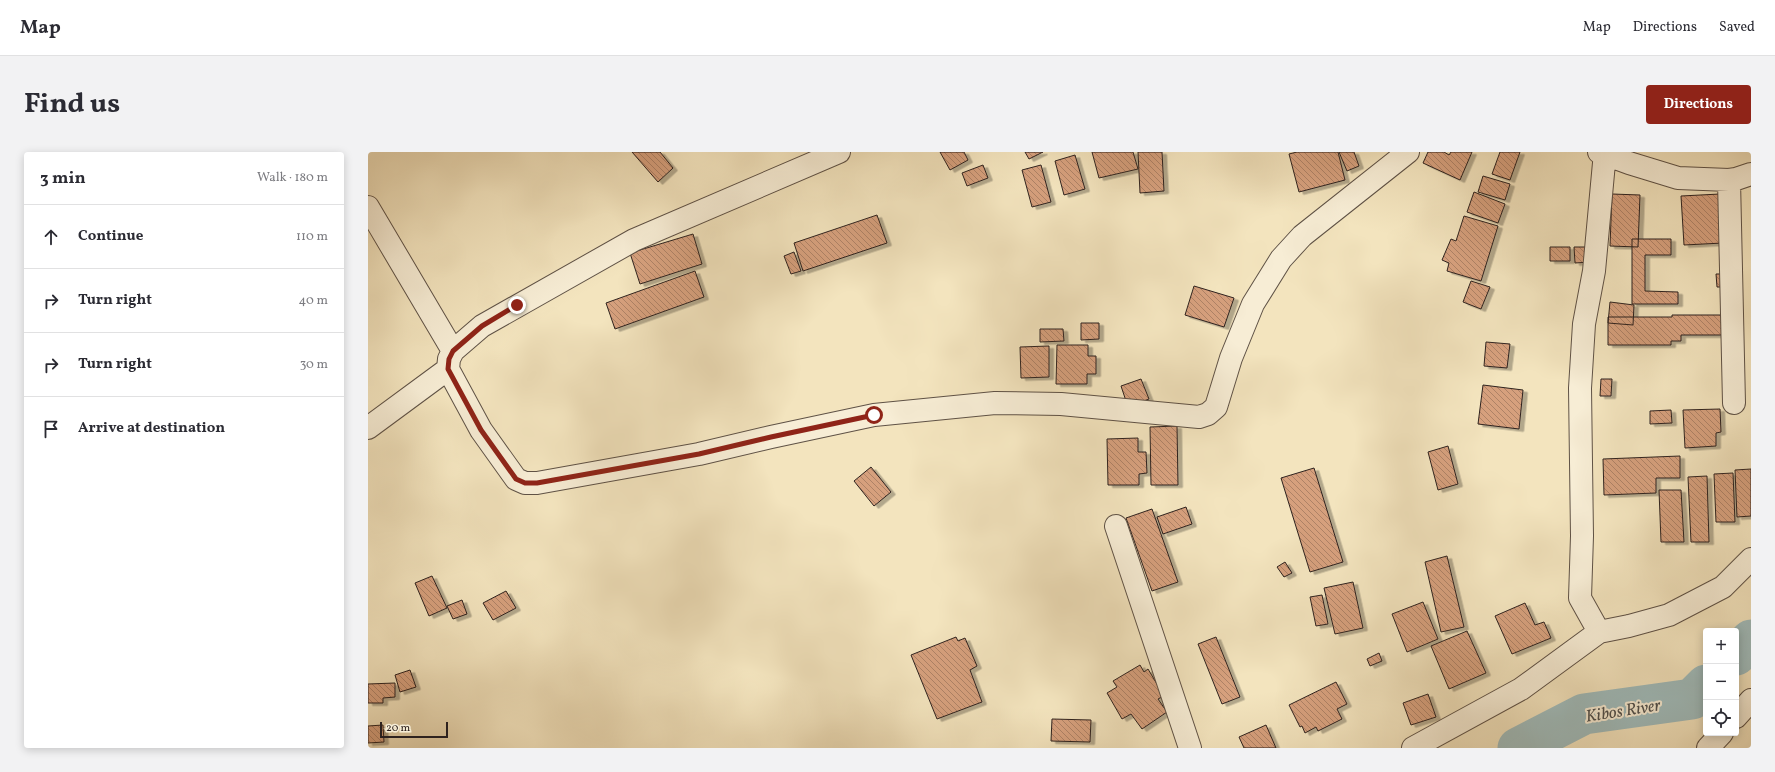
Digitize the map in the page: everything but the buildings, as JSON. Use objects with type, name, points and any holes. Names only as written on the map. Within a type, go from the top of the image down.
[{"type":"street","points":[[368,428],[451,360],[482,326],[634,240],[839,152]]},
{"type":"street","points":[[368,207],[451,360],[481,430],[516,479],[525,483],[537,483],[699,454],[874,415],[996,403],[1061,404],[1198,417],[1208,414],[1216,407],[1231,358],[1253,304],[1281,259],[1302,236],[1408,152]]},
{"type":"street","points":[[1599,632],[1580,598],[1582,536],[1580,388],[1584,324],[1594,271],[1603,152],[1629,163],[1678,178],[1729,180],[1751,174]]},
{"type":"street","points":[[1729,180],[1734,403]]},
{"type":"street","points":[[1116,526],[1190,748]]},
{"type":"street","points":[[1412,748],[1521,689],[1599,632],[1629,626],[1669,615],[1723,587],[1751,559]]},
{"type":"street","points":[[1739,714],[1751,700]]},
{"type":"street","points":[[1708,748],[1719,736]]},
{"type":"waterway","name":"Kibos River","points":[[1739,652],[1751,640]]},
{"type":"waterway","name":"Kibos River","points":[[1518,748],[1584,714],[1692,699],[1703,688]]},
{"type":"route","points":[[517,305],[482,326],[453,351],[449,359],[448,369],[481,430],[516,479],[525,483],[537,483],[699,454],[874,415]]}]
